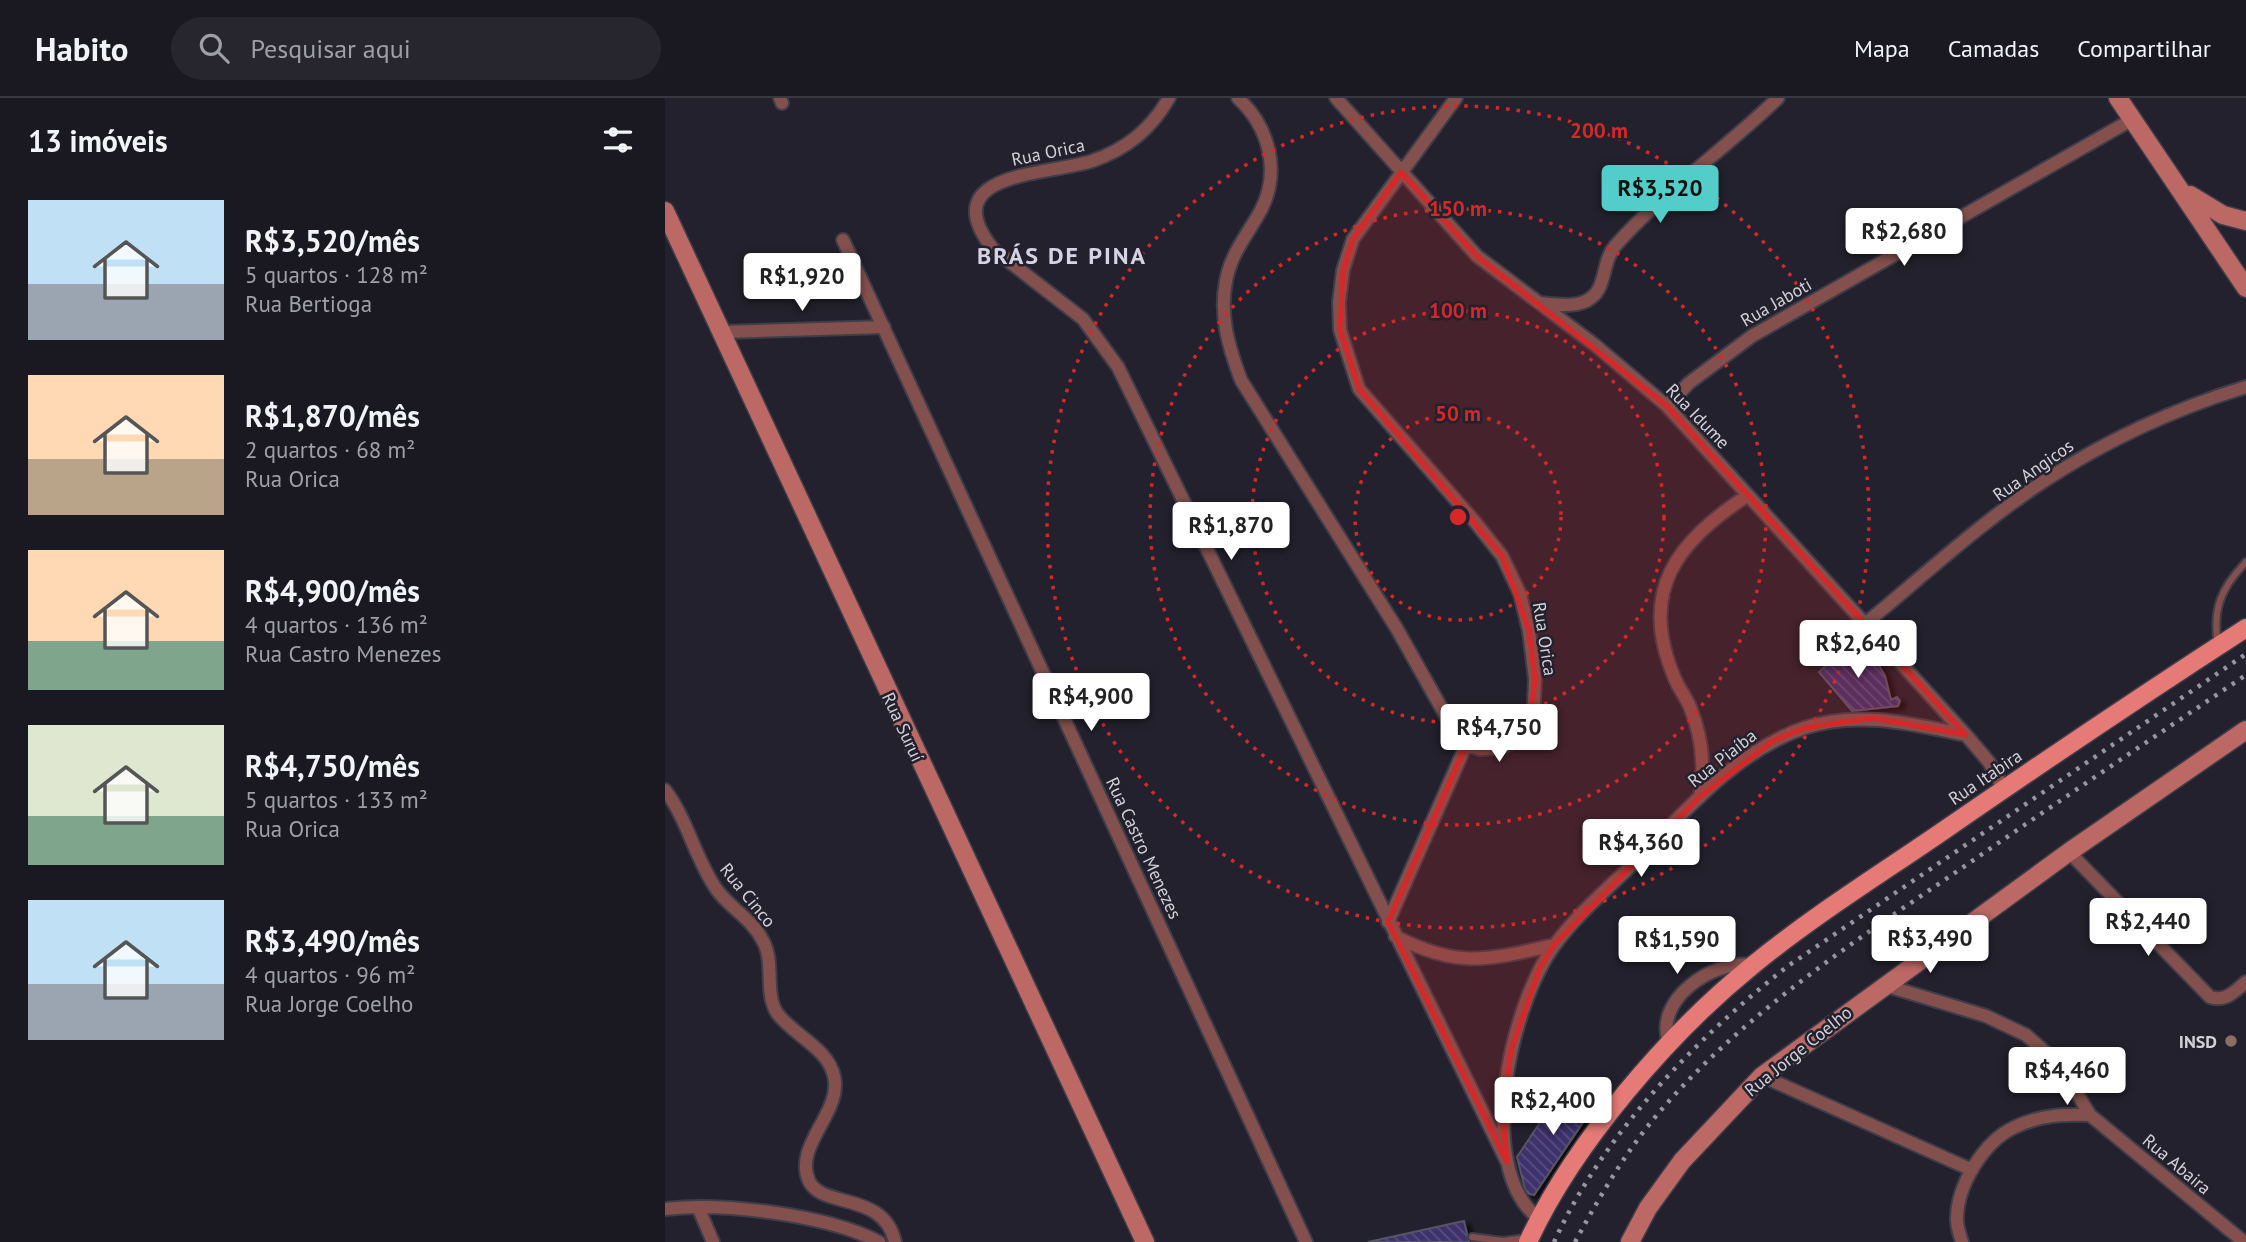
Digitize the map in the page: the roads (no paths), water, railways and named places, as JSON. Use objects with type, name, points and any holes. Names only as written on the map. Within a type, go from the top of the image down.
[{"type":"main road","name":"Rua Itabira","points":[[1529,1240],[1539,1219],[1589,1142],[1670,1045],[1752,965],[1804,926],[2004,789],[2246,628]]},
{"type":"street","name":"Rua Orica","points":[[1169,98],[1154,123],[1119,149],[1094,160],[1006,178],[991,185],[982,195],[979,222],[984,237],[993,249],[1083,319],[1118,367],[1507,1162]]},
{"type":"street","points":[[1238,98],[1251,110],[1265,133],[1271,157],[1270,185],[1261,209],[1238,244],[1226,281],[1223,313],[1228,347],[1258,412],[1397,629],[1445,717],[1466,745],[1388,922]]},
{"type":"street","name":"Rua Idume","points":[[1336,98],[1477,256],[1595,345],[1667,407],[1966,735],[1989,762],[2004,789]]},
{"type":"street","name":"Rua Orica","points":[[1456,98],[1353,239],[1343,270],[1339,302],[1340,330],[1359,389],[1502,556],[1520,594],[1529,631],[1535,679],[1534,704],[1529,726],[1518,740],[1500,748],[1466,745]]},
{"type":"street","points":[[1538,303],[1576,304],[1590,300],[1599,290],[1606,262],[1613,249],[1667,195],[1778,98]]},
{"type":"street","points":[[2118,98],[2246,288]]},
{"type":"street","name":"Rua Jaboti","points":[[1667,407],[1689,383],[1752,336],[2133,120]]},
{"type":"street","points":[[2174,181],[2207,208],[2246,221]]},
{"type":"street","name":"Rua Suruí","points":[[665,211],[1145,1242]]},
{"type":"street","name":"Rua Castro Menezes","points":[[843,240],[1306,1242]]},
{"type":"street","points":[[721,332],[884,327]]},
{"type":"street","name":"Rua Angicos","points":[[1865,624],[1981,528],[2041,482],[2089,452],[2184,407],[2246,387]]},
{"type":"street","points":[[1700,797],[1703,776],[1698,732],[1690,706],[1665,653],[1660,621],[1663,591],[1674,564],[1692,537],[1748,495]]},
{"type":"street","name":"Rua Piaíba","points":[[1539,1219],[1522,1199],[1507,1162],[1503,1115],[1511,1051],[1525,1004],[1554,945],[1700,797],[1741,762],[1773,741],[1805,728],[1836,721],[1873,718],[1966,735]]},
{"type":"street","name":"Rua Jorge Coelho","points":[[1630,1242],[1648,1208],[1682,1161],[1762,1076],[2069,852],[2246,730]]},
{"type":"street","name":"Rua Cinco","points":[[665,790],[716,889],[764,942],[776,1012],[817,1050],[834,1073],[833,1100],[806,1164],[809,1182],[822,1194],[874,1212],[885,1221],[895,1242]]},
{"type":"street","points":[[2069,852],[2210,997],[2220,1000],[2243,984]]},
{"type":"street","points":[[1395,936],[1427,953],[1453,959],[1486,960],[1554,945]]},
{"type":"street","name":"Rua Itabira","points":[[1670,1045],[1666,1033],[1667,1017],[1692,985],[1720,968],[1752,965]]},
{"type":"street","name":"Rua Abaira","points":[[1884,985],[1986,1016],[2026,1035],[2060,1065],[2090,1115],[2244,1242]]},
{"type":"street","points":[[1762,1076],[1972,1170]]},
{"type":"street","points":[[1962,1242],[1957,1221],[1961,1198],[1972,1170],[1992,1145],[2013,1128],[2039,1118],[2065,1114],[2090,1115]]},
{"type":"street","points":[[665,1209],[698,1207],[831,1223],[879,1242]]},
{"type":"street","points":[[698,1207],[713,1242]]},
{"type":"lane","points":[[2218,646],[2215,614],[2219,597],[2246,562]]},
{"type":"lane","points":[[1472,1237],[1484,1241],[1529,1240]]},
{"type":"railway","points":[[1554,1242],[1575,1202],[1625,1126],[1686,1057],[1753,994],[1788,966],[2246,654]]},
{"type":"railway","points":[[1575,1242],[1615,1173],[1649,1124],[1695,1074],[1766,1009],[1842,950],[2246,675]]},
{"type":"place","name":"INSD","points":[[2231,1041]]},
{"type":"district","name":"BRÁS DE PINA","points":[[1062,255]]}]
